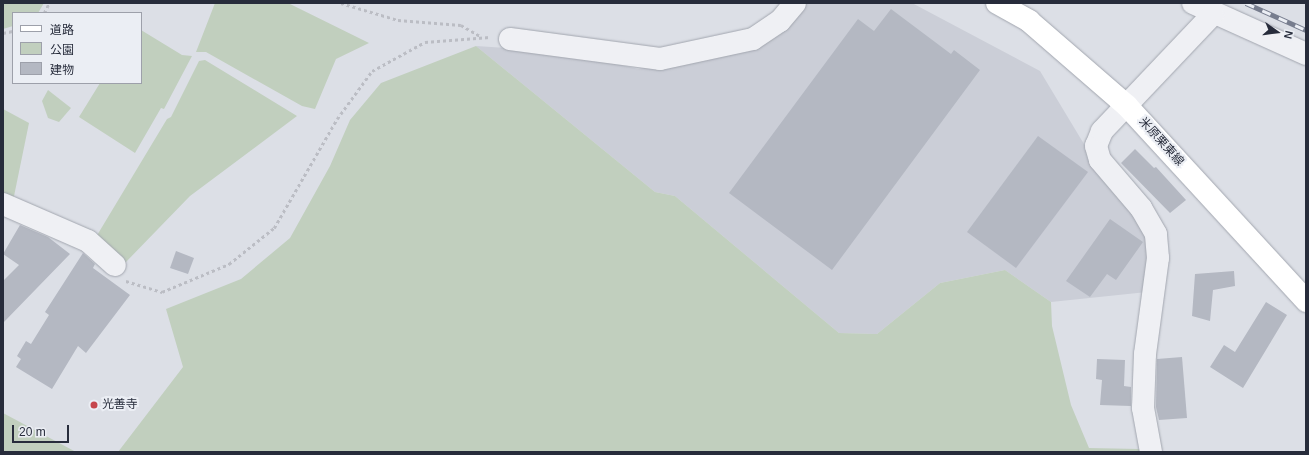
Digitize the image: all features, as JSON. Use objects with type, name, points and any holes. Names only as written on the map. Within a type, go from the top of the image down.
[{"type":"main road","name":"米原栗東線","points":[[997,3],[1029,21],[1128,106],[1306,301]]},
{"type":"street","points":[[510,39],[660,59],[753,39],[780,21],[795,3]]},
{"type":"street","points":[[1193,3],[1213,14],[1306,54]]},
{"type":"street","points":[[1151,452],[1143,408],[1145,354],[1158,258],[1156,234],[1141,208],[1100,160],[1096,146],[1102,131],[1128,106],[1213,14]]},
{"type":"street","points":[[3,204],[88,241],[115,265]]},
{"type":"path","points":[[44,12],[49,3]]},
{"type":"path","points":[[341,3],[398,20],[461,25],[481,37]]},
{"type":"path","points":[[115,265],[122,280],[162,292],[229,264],[274,228],[337,119],[372,71],[426,42],[481,37],[510,39]]},
{"type":"shaded area","points":[[801,3],[912,3],[1040,71],[1099,169],[1147,225],[1147,292],[1051,302],[1005,270],[940,283],[877,334],[839,333],[675,196],[655,192],[476,46],[565,52],[638,69],[711,57]]},
{"type":"green space","points":[[3,3],[44,3],[39,12],[12,12],[12,26],[3,29]]},
{"type":"green space","points":[[215,3],[288,3],[369,43],[336,59],[315,109],[302,106],[206,52],[196,52]]},
{"type":"green space","points":[[142,31],[182,55],[192,56],[164,109],[161,108],[135,153],[79,117],[99,84],[142,84]]},
{"type":"green space","points":[[476,46],[655,192],[675,196],[839,333],[877,334],[940,283],[1005,270],[1051,302],[1052,326],[1071,405],[1089,448],[1139,449],[1141,452],[118,452],[183,367],[166,309],[241,279],[290,238],[330,166],[350,120],[381,83]]},
{"type":"green space","points":[[205,60],[297,116],[190,196],[125,263],[93,242],[167,119],[171,117],[199,61]]},
{"type":"green space","points":[[48,90],[71,108],[59,122],[48,118],[42,101]]},
{"type":"green space","points":[[3,109],[29,123],[13,201],[3,198]]},
{"type":"green space","points":[[3,413],[76,452],[3,452]]},
{"type":"building","points":[[891,9],[951,54],[954,50],[980,70],[832,270],[729,193],[858,19],[874,31]]},
{"type":"building","points":[[1038,136],[1088,172],[1016,268],[967,232]]},
{"type":"building","points":[[1135,149],[1154,168],[1156,167],[1186,200],[1170,213],[1121,163]]},
{"type":"building","points":[[1110,219],[1143,242],[1116,280],[1107,274],[1090,297],[1066,281]]},
{"type":"building","points":[[20,225],[48,237],[70,254],[3,323],[3,281],[19,265],[3,254]]},
{"type":"building","points":[[176,251],[194,258],[188,274],[170,268]]},
{"type":"building","points":[[83,253],[95,264],[93,268],[130,295],[86,353],[78,346],[52,389],[16,367],[21,359],[17,356],[26,341],[31,344],[49,315],[45,312]]},
{"type":"building","points":[[1234,271],[1235,286],[1213,290],[1210,321],[1192,316],[1195,274]]},
{"type":"building","points":[[1266,302],[1287,315],[1243,388],[1210,367],[1224,345],[1235,352]]},
{"type":"building","points":[[1182,357],[1187,418],[1159,420],[1156,407],[1157,359]]},
{"type":"building","points":[[1097,359],[1125,360],[1124,386],[1131,387],[1131,406],[1100,405],[1102,380],[1096,379]]},
{"type":"railway","points":[[1246,3],[1306,30]]},
{"type":"place","name":"光善寺","points":[[94,405]]}]
